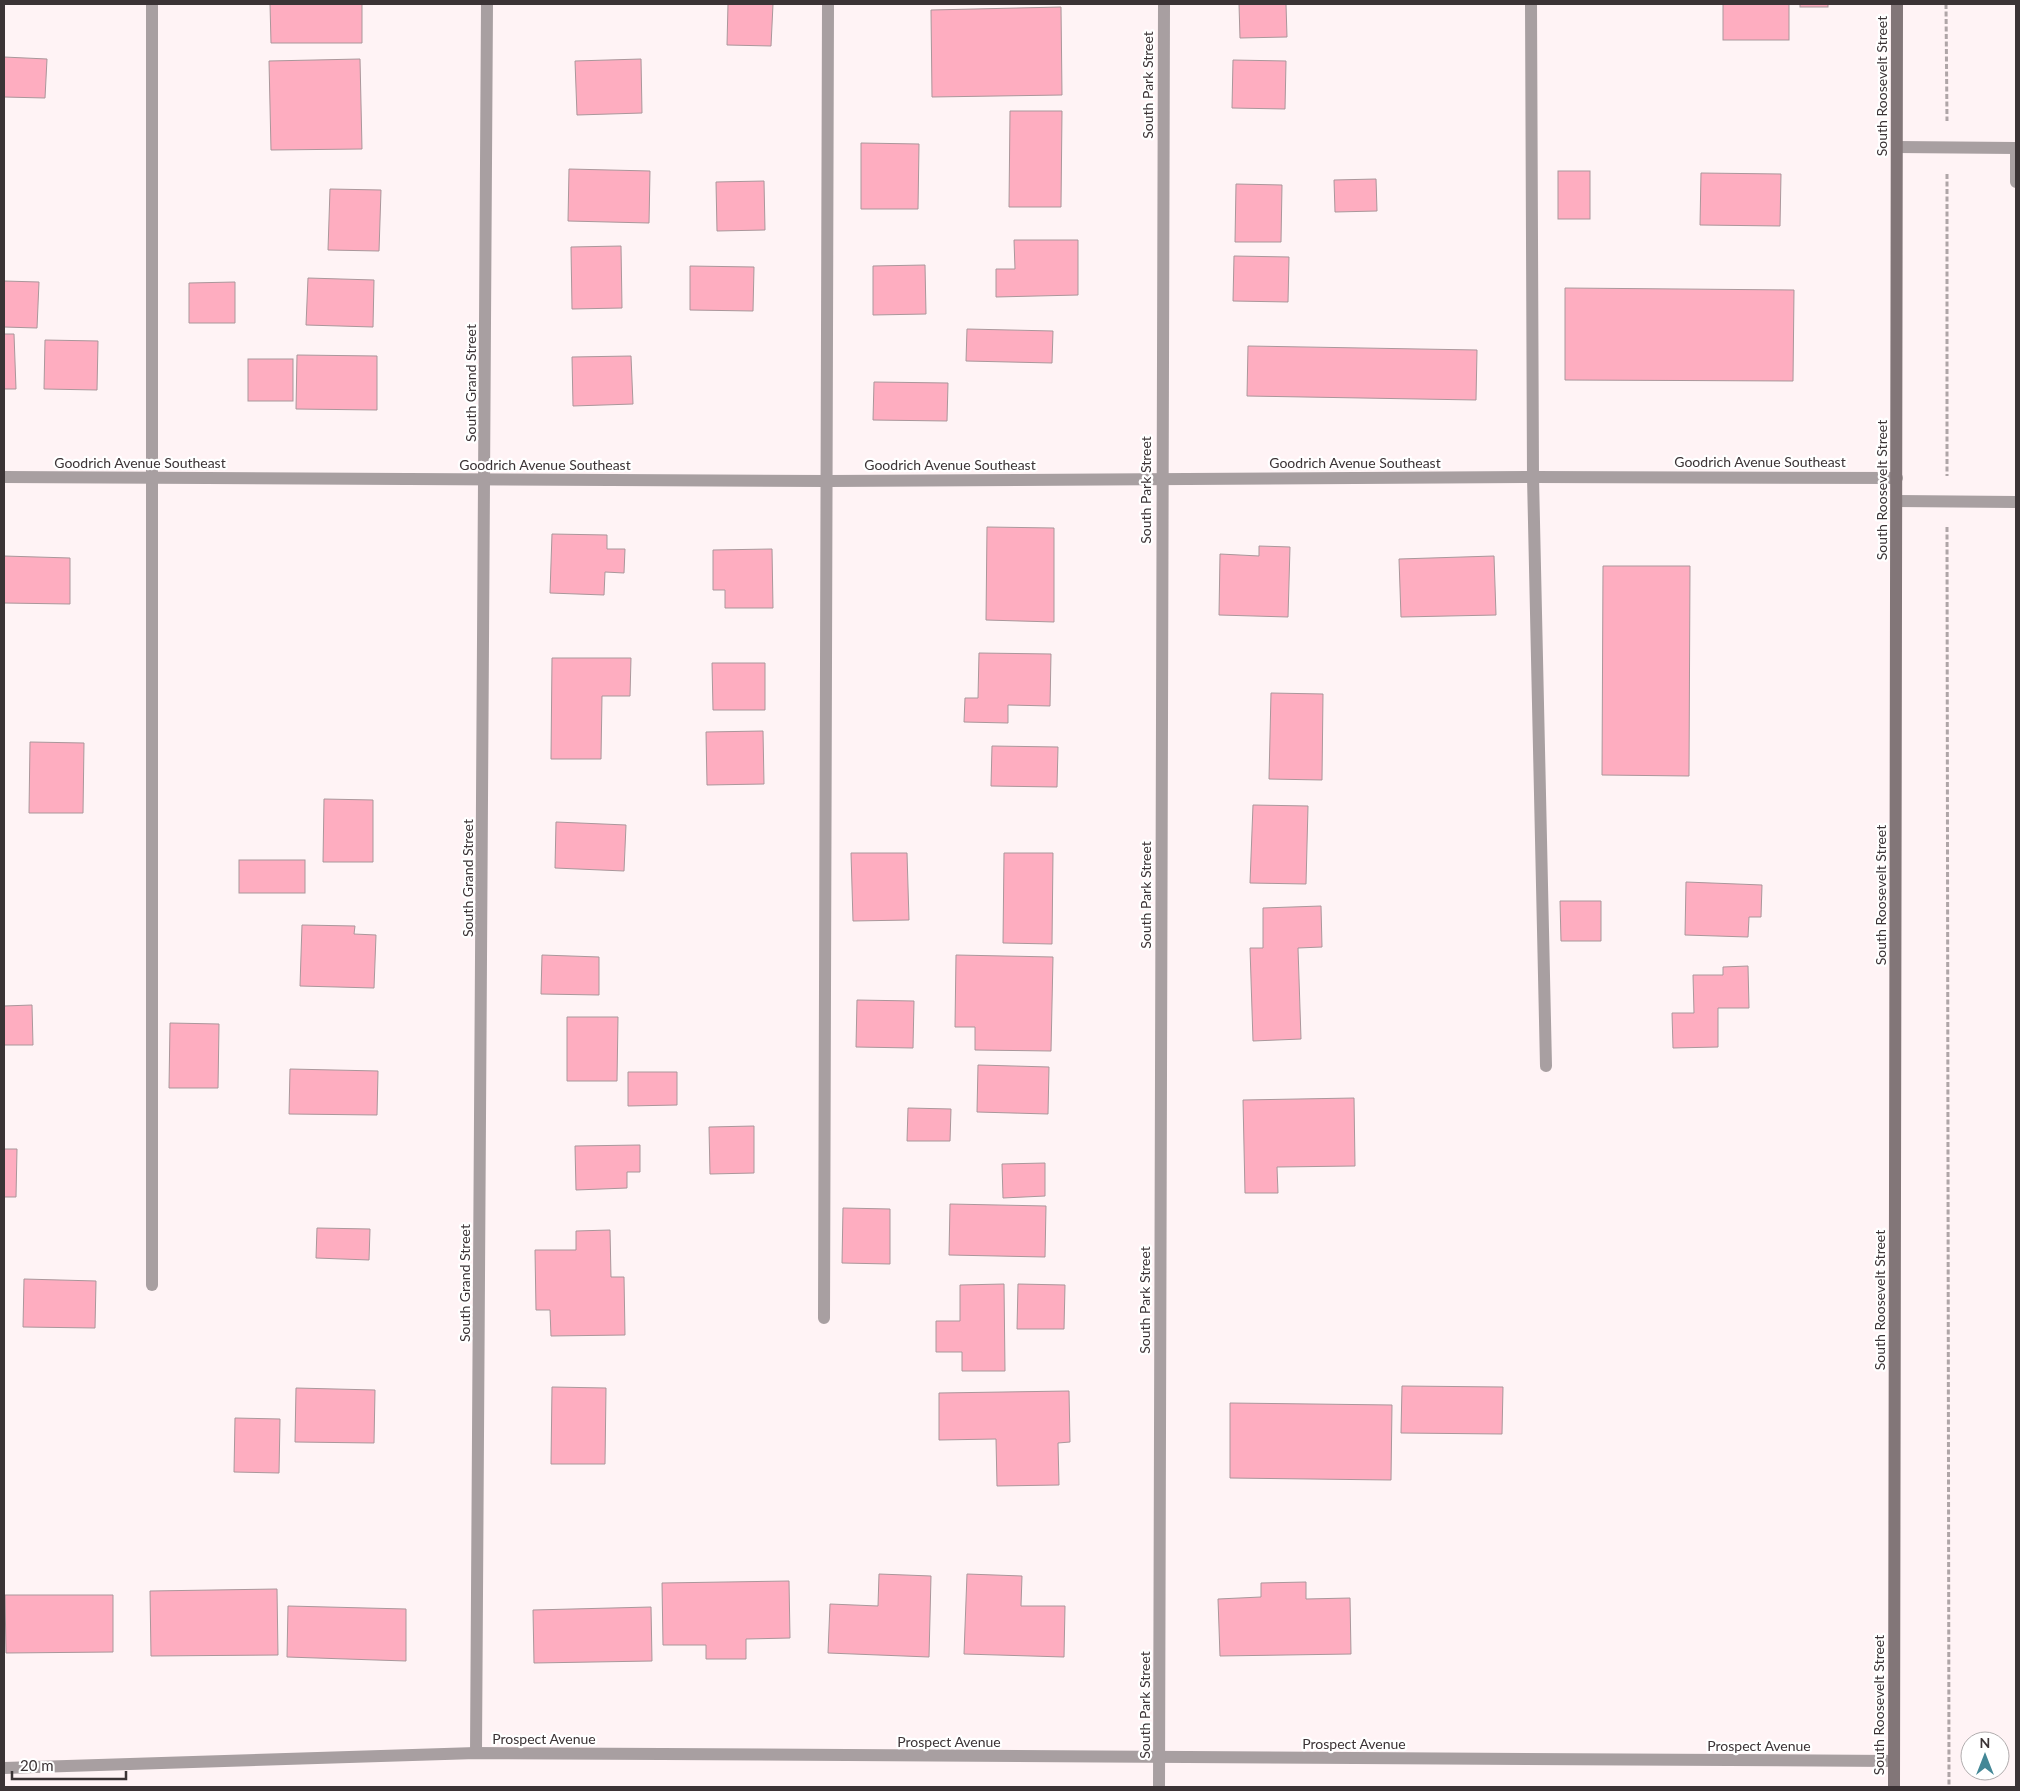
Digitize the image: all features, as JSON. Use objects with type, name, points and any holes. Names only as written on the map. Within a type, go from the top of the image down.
[{"type":"street","points":[[152,4],[152,1285]]},
{"type":"street","name":"South Grand Street","points":[[476,1753],[487,4]]},
{"type":"street","points":[[824,1318],[828,4]]},
{"type":"street","name":"South Park Street","points":[[1159,1787],[1161,480],[1164,4]]},
{"type":"street","points":[[1531,4],[1533,476],[1546,1066]]},
{"type":"street","name":"South Roosevelt Street","points":[[1894,1787],[1897,4]]},
{"type":"street","points":[[1897,147],[2016,148],[2016,182]]},
{"type":"street","name":"Goodrich Avenue Southeast","points":[[4,477],[828,481],[1533,476],[1897,478]]},
{"type":"street","points":[[1897,501],[2016,502]]},
{"type":"street","name":"Prospect Avenue","points":[[4,1768],[476,1753],[1160,1759],[1894,1761]]},
{"type":"path","points":[[1946,4],[1949,1787]]},
{"type":"building","points":[[270,4],[362,4],[362,43],[271,43]]},
{"type":"building","points":[[728,4],[773,4],[771,46],[727,45]]},
{"type":"building","points":[[1239,4],[1286,4],[1287,37],[1240,38]]},
{"type":"building","points":[[1723,4],[1789,4],[1789,40],[1723,40]]},
{"type":"building","points":[[1800,4],[1828,4],[1828,7],[1800,7]]},
{"type":"building","points":[[1061,7],[1062,95],[932,97],[931,10]]},
{"type":"building","points":[[4,57],[47,59],[45,98],[4,97]]},
{"type":"building","points":[[360,59],[362,149],[271,150],[269,61]]},
{"type":"building","points":[[641,59],[642,113],[577,115],[575,61]]},
{"type":"building","points":[[1233,60],[1286,61],[1285,109],[1232,108]]},
{"type":"building","points":[[1010,111],[1062,111],[1061,207],[1009,207]]},
{"type":"building","points":[[861,143],[919,144],[918,209],[861,209]]},
{"type":"building","points":[[569,169],[650,171],[649,223],[568,221]]},
{"type":"building","points":[[1558,171],[1590,171],[1590,219],[1558,219]]},
{"type":"building","points":[[1701,173],[1781,174],[1780,226],[1700,225]]},
{"type":"building","points":[[1376,179],[1377,211],[1335,212],[1334,180]]},
{"type":"building","points":[[764,181],[765,230],[717,231],[716,182]]},
{"type":"building","points":[[1236,184],[1282,185],[1281,242],[1235,242]]},
{"type":"building","points":[[330,189],[381,190],[379,251],[328,250]]},
{"type":"building","points":[[1014,240],[1078,240],[1078,295],[996,297],[996,269],[1015,269]]},
{"type":"building","points":[[621,246],[622,308],[572,309],[571,247]]},
{"type":"building","points":[[1234,256],[1289,257],[1288,302],[1233,301]]},
{"type":"building","points":[[925,265],[926,314],[873,315],[873,266]]},
{"type":"building","points":[[690,266],[754,267],[753,311],[690,310]]},
{"type":"building","points":[[308,278],[374,280],[373,327],[306,325]]},
{"type":"building","points":[[4,281],[39,282],[37,328],[4,327]]},
{"type":"building","points":[[235,282],[235,323],[189,323],[189,283]]},
{"type":"building","points":[[1565,288],[1794,290],[1793,381],[1565,380]]},
{"type":"building","points":[[967,329],[1053,331],[1052,363],[966,361]]},
{"type":"building","points":[[4,334],[14,334],[16,389],[4,389]]},
{"type":"building","points":[[45,340],[98,341],[97,390],[44,389]]},
{"type":"building","points":[[1248,346],[1477,350],[1476,400],[1247,396]]},
{"type":"building","points":[[297,355],[377,356],[377,410],[296,409]]},
{"type":"building","points":[[631,356],[633,404],[573,406],[572,357]]},
{"type":"building","points":[[248,359],[293,359],[293,401],[248,401]]},
{"type":"building","points":[[874,382],[948,383],[947,421],[873,420]]},
{"type":"building","points":[[987,527],[1054,528],[1054,622],[986,620]]},
{"type":"building","points":[[552,534],[607,535],[607,549],[625,549],[624,573],[605,572],[604,595],[550,593]]},
{"type":"building","points":[[1259,546],[1290,547],[1288,617],[1219,615],[1220,554],[1259,556]]},
{"type":"building","points":[[772,549],[773,608],[725,608],[725,590],[713,590],[713,550]]},
{"type":"building","points":[[4,556],[70,558],[70,604],[4,603]]},
{"type":"building","points":[[1494,556],[1496,615],[1401,617],[1399,559]]},
{"type":"building","points":[[1603,566],[1690,566],[1689,776],[1602,775]]},
{"type":"building","points":[[979,653],[1051,654],[1050,706],[1008,705],[1008,723],[964,722],[965,698],[978,698]]},
{"type":"building","points":[[552,658],[631,658],[630,696],[602,696],[601,759],[551,759]]},
{"type":"building","points":[[712,663],[765,663],[765,710],[713,710]]},
{"type":"building","points":[[1271,693],[1323,694],[1322,780],[1269,779]]},
{"type":"building","points":[[763,731],[764,784],[707,785],[706,732]]},
{"type":"building","points":[[30,742],[84,743],[83,813],[29,813]]},
{"type":"building","points":[[992,746],[1058,747],[1057,787],[991,786]]},
{"type":"building","points":[[324,799],[373,800],[373,862],[323,862]]},
{"type":"building","points":[[1253,805],[1308,806],[1306,884],[1250,883]]},
{"type":"building","points":[[556,822],[626,825],[624,871],[555,868]]},
{"type":"building","points":[[851,853],[907,853],[909,920],[853,921]]},
{"type":"building","points":[[1004,853],[1053,853],[1052,944],[1003,943]]},
{"type":"building","points":[[239,860],[305,860],[305,893],[239,893]]},
{"type":"building","points":[[1686,882],[1762,885],[1761,917],[1749,917],[1748,937],[1685,935]]},
{"type":"building","points":[[1560,901],[1601,901],[1601,941],[1561,941]]},
{"type":"building","points":[[1321,906],[1322,947],[1298,948],[1301,1039],[1253,1041],[1250,948],[1263,948],[1263,908]]},
{"type":"building","points":[[302,925],[355,926],[354,934],[376,935],[374,988],[300,986]]},
{"type":"building","points":[[542,955],[599,957],[599,995],[541,994]]},
{"type":"building","points":[[956,955],[1053,957],[1051,1051],[975,1050],[975,1027],[955,1027]]},
{"type":"building","points":[[1748,966],[1749,1008],[1718,1008],[1718,1047],[1673,1048],[1672,1013],[1694,1013],[1693,975],[1723,975],[1723,967]]},
{"type":"building","points":[[857,1000],[914,1001],[913,1048],[856,1047]]},
{"type":"building","points":[[32,1005],[33,1045],[4,1045],[4,1006]]},
{"type":"building","points":[[567,1017],[618,1017],[617,1081],[567,1081]]},
{"type":"building","points":[[170,1023],[219,1024],[218,1088],[169,1088]]},
{"type":"building","points":[[978,1065],[1049,1067],[1048,1114],[977,1112]]},
{"type":"building","points":[[290,1069],[378,1071],[377,1115],[289,1114]]},
{"type":"building","points":[[628,1072],[677,1072],[677,1105],[628,1106]]},
{"type":"building","points":[[1354,1098],[1355,1166],[1277,1167],[1278,1193],[1245,1193],[1243,1100]]},
{"type":"building","points":[[908,1108],[951,1109],[950,1141],[907,1141]]},
{"type":"building","points":[[754,1126],[754,1173],[710,1174],[709,1127]]},
{"type":"building","points":[[640,1145],[640,1172],[627,1172],[627,1188],[576,1190],[575,1146]]},
{"type":"building","points":[[4,1149],[17,1149],[16,1197],[4,1197]]},
{"type":"building","points":[[1045,1163],[1045,1196],[1003,1198],[1002,1164]]},
{"type":"building","points":[[950,1204],[1046,1206],[1045,1257],[949,1255]]},
{"type":"building","points":[[843,1208],[890,1209],[890,1264],[842,1263]]},
{"type":"building","points":[[317,1228],[370,1229],[369,1260],[316,1258]]},
{"type":"building","points":[[610,1230],[611,1277],[624,1277],[625,1335],[551,1336],[550,1310],[536,1310],[535,1250],[576,1250],[576,1231]]},
{"type":"building","points":[[24,1279],[96,1281],[95,1328],[23,1327]]},
{"type":"building","points":[[1004,1284],[1005,1371],[962,1371],[962,1352],[936,1352],[936,1321],[960,1321],[960,1285]]},
{"type":"building","points":[[1018,1284],[1065,1285],[1064,1329],[1017,1329]]},
{"type":"building","points":[[1402,1386],[1503,1387],[1502,1434],[1401,1433]]},
{"type":"building","points":[[552,1387],[606,1388],[605,1464],[551,1464]]},
{"type":"building","points":[[296,1388],[375,1390],[374,1443],[295,1442]]},
{"type":"building","points":[[1069,1391],[1070,1442],[1058,1443],[1059,1485],[997,1486],[996,1439],[939,1440],[939,1393]]},
{"type":"building","points":[[1230,1403],[1392,1405],[1391,1480],[1230,1478]]},
{"type":"building","points":[[235,1418],[280,1419],[279,1473],[234,1472]]},
{"type":"building","points":[[879,1574],[931,1576],[929,1657],[828,1653],[830,1604],[878,1606]]},
{"type":"building","points":[[967,1574],[1022,1576],[1021,1606],[1065,1606],[1064,1657],[964,1654]]},
{"type":"building","points":[[789,1581],[790,1638],[746,1639],[746,1659],[706,1659],[706,1645],[663,1645],[662,1583]]},
{"type":"building","points":[[1306,1582],[1306,1599],[1350,1598],[1351,1654],[1220,1656],[1218,1599],[1261,1597],[1261,1583]]},
{"type":"building","points":[[277,1589],[278,1655],[151,1656],[150,1591]]},
{"type":"building","points":[[5,1595],[113,1595],[113,1652],[6,1653]]},
{"type":"building","points":[[288,1606],[406,1609],[406,1661],[287,1657]]},
{"type":"building","points":[[651,1607],[652,1661],[534,1663],[533,1610]]}]
